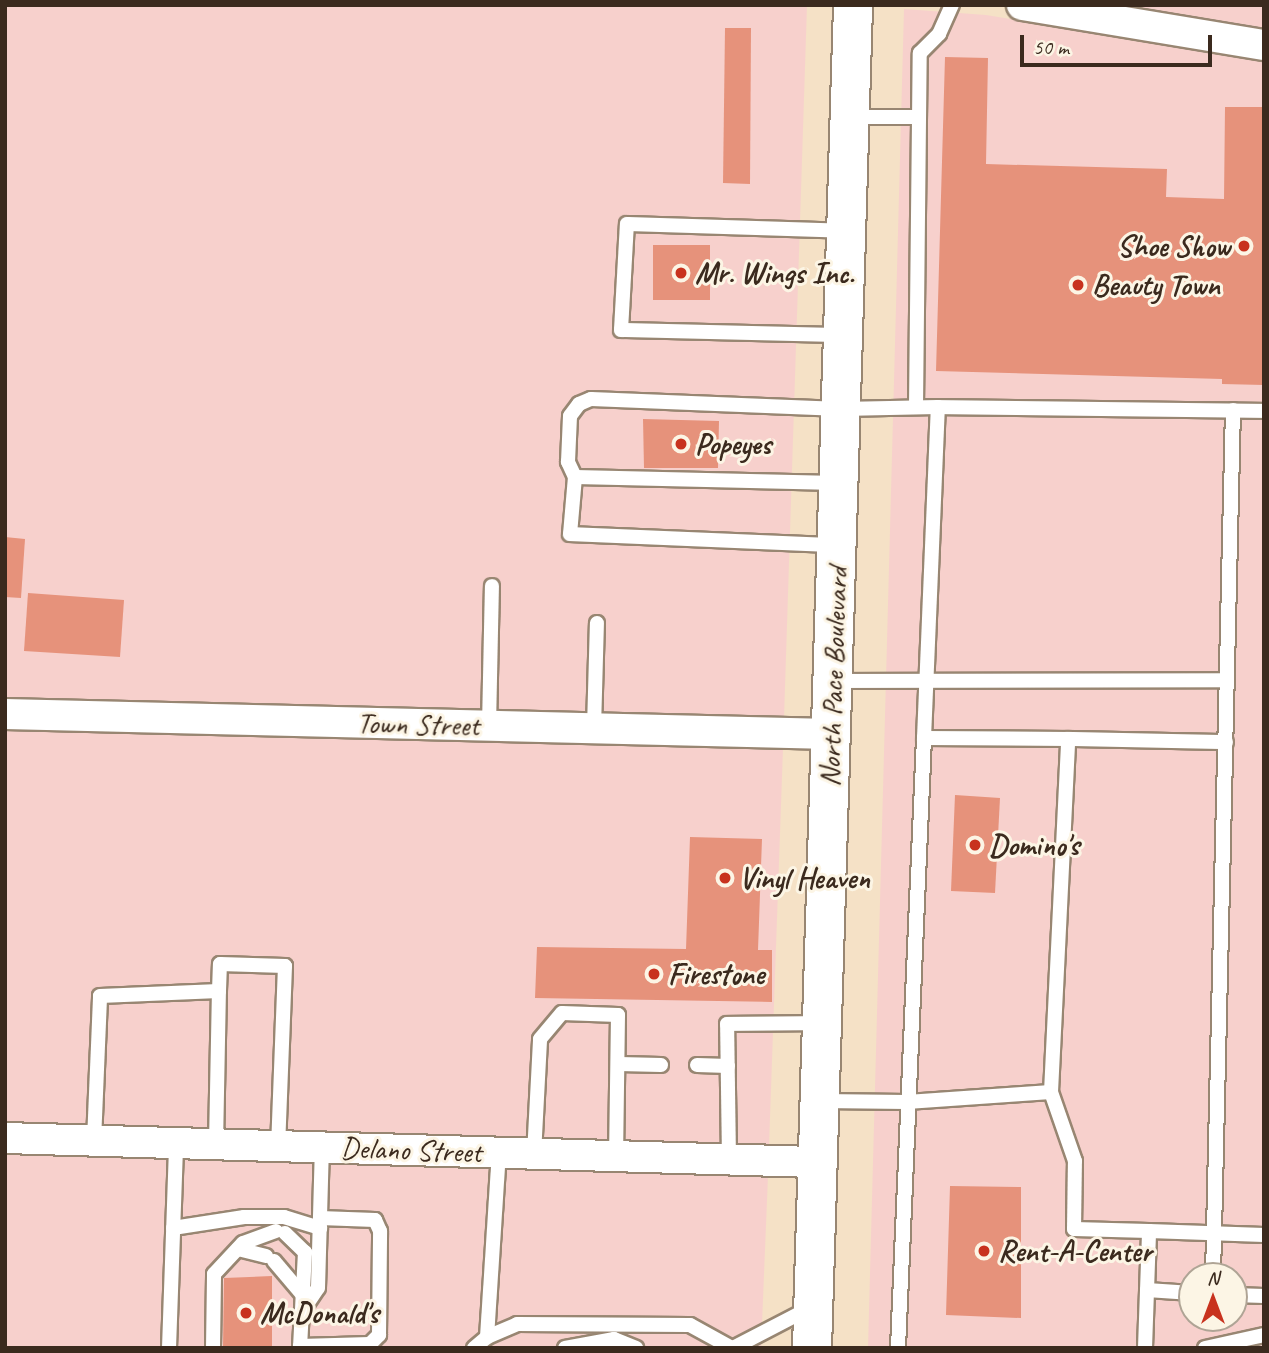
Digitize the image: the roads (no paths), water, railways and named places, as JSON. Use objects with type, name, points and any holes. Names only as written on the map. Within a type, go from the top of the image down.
[{"type":"main road","name":"North Pace Boulevard","points":[[812,1348],[853,5]]},
{"type":"street","points":[[1022,5],[1264,45]]},
{"type":"street","name":"Town Street","points":[[5,714],[831,734]]},
{"type":"street","name":"Delano Street","points":[[5,1138],[816,1162]]},
{"type":"lane","points":[[916,407],[920,53],[939,34],[952,5]]},
{"type":"lane","points":[[850,117],[919,117]]},
{"type":"lane","points":[[843,335],[621,330],[627,224],[846,231]]},
{"type":"lane","points":[[837,545],[570,534],[575,477],[568,462],[569,416],[579,404],[591,399],[841,409],[938,407],[1264,411]]},
{"type":"lane","points":[[898,1348],[938,407]]},
{"type":"lane","points":[[1213,1262],[1233,410]]},
{"type":"lane","points":[[575,477],[839,483]]},
{"type":"lane","points":[[489,726],[492,586]]},
{"type":"lane","points":[[594,728],[597,623]]},
{"type":"lane","points":[[833,681],[1227,680]]},
{"type":"lane","points":[[924,738],[1226,742]]},
{"type":"lane","points":[[1068,739],[1051,1091],[1075,1161],[1074,1229],[1264,1235]]},
{"type":"lane","points":[[216,1144],[220,964],[285,966],[278,1146]]},
{"type":"lane","points":[[94,1141],[100,996],[219,990]]},
{"type":"lane","points":[[534,1155],[540,1039],[562,1013],[618,1015],[616,1156]]},
{"type":"lane","points":[[729,1160],[727,1024],[822,1023]]},
{"type":"lane","points":[[619,1064],[661,1065]]},
{"type":"lane","points":[[697,1065],[728,1066]]},
{"type":"lane","points":[[819,1101],[907,1102],[1051,1091]]},
{"type":"lane","points":[[169,1348],[176,1143]]},
{"type":"lane","points":[[301,1313],[318,1287],[322,1148]]},
{"type":"lane","points":[[487,1337],[499,1153]]},
{"type":"lane","points":[[173,1228],[244,1217],[284,1217],[320,1223],[375,1220],[380,1231],[379,1335],[370,1344],[300,1347],[305,1252],[280,1232],[238,1249],[214,1274],[213,1348]]},
{"type":"lane","points":[[1145,1348],[1149,1231]]},
{"type":"lane","points":[[238,1249],[270,1258],[301,1293]]},
{"type":"lane","points":[[1147,1290],[1178,1292]]},
{"type":"lane","points":[[474,1348],[487,1337],[517,1324],[615,1322],[690,1325],[733,1348],[813,1307]]},
{"type":"lane","points":[[615,1322],[617,1345]]},
{"type":"lane","points":[[1205,1348],[1264,1335]]},
{"type":"lane","points":[[597,1348],[617,1345]]},
{"type":"lane","points":[[565,1348],[617,1345],[645,1348]]},
{"type":"lane","points":[[582,1348],[617,1345],[636,1348]]},
{"type":"place","name":"Shoe Show","points":[[1244,246]]},
{"type":"place","name":"Mr. Wings Inc.","points":[[681,273]]},
{"type":"place","name":"Beauty Town","points":[[1078,285]]},
{"type":"place","name":"Popeyes","points":[[681,444]]},
{"type":"place","name":"Domino's","points":[[975,845]]},
{"type":"place","name":"Vinyl Heaven","points":[[725,878]]},
{"type":"place","name":"Firestone","points":[[654,974]]},
{"type":"place","name":"Rent-A-Center","points":[[984,1251]]},
{"type":"place","name":"McDonald's","points":[[246,1313]]}]
